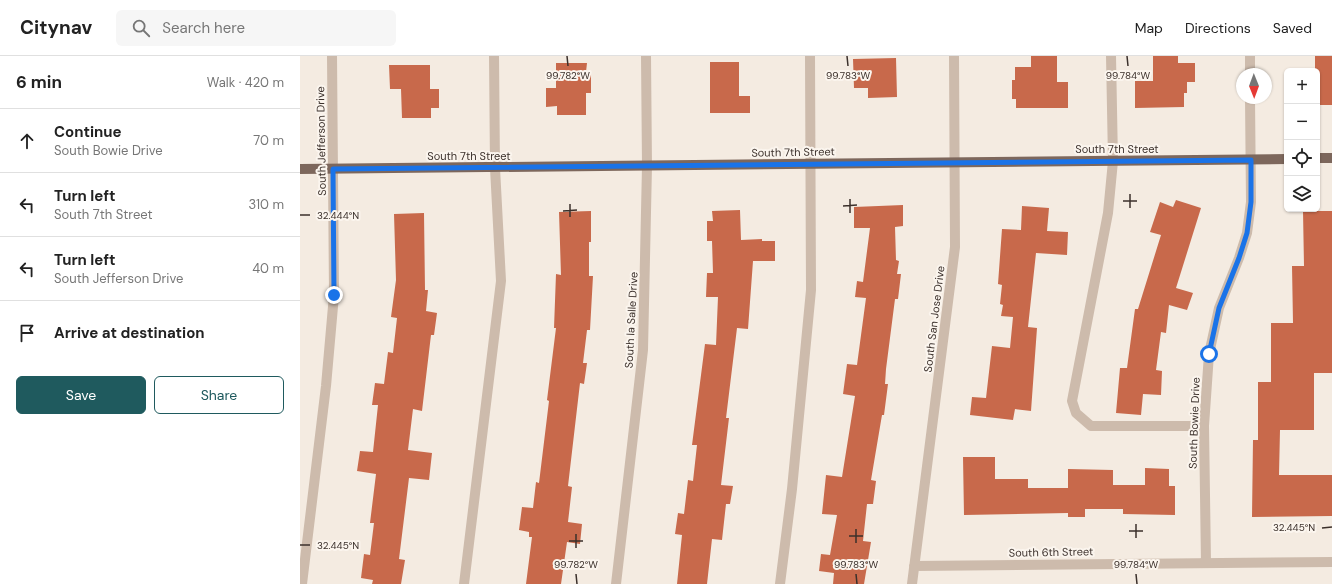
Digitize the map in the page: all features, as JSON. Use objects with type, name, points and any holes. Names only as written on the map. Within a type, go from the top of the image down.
[{"type":"main road","points":[[1320,158],[1332,158]]},
{"type":"main road","name":"South 7th Street","points":[[300,169],[1284,159]]},
{"type":"street","name":"South Jefferson Drive","points":[[302,584],[326,386],[334,295],[332,56]]},
{"type":"street","points":[[464,584],[501,281],[495,168],[494,56]]},
{"type":"street","name":"South la Salle Drive","points":[[616,584],[643,350],[647,166],[646,56]]},
{"type":"street","points":[[780,584],[792,489],[812,290],[810,56]]},
{"type":"street","name":"South San Jose Drive","points":[[912,584],[955,247],[954,56]]},
{"type":"street","points":[[1111,56],[1113,161],[1108,213],[1072,401],[1076,413],[1091,426],[1204,426]]},
{"type":"street","points":[[1250,56],[1250,68]]},
{"type":"street","name":"South Bowie Drive","points":[[1206,563],[1204,426],[1209,354],[1219,308],[1239,258],[1247,233],[1251,202],[1250,104]]},
{"type":"street","name":"South 6th Street","points":[[914,566],[1332,562]]},
{"type":"building","points":[[1031,56],[1057,56],[1057,82],[1068,82],[1068,108],[1016,108],[1016,99],[1012,99],[1012,80],[1015,80],[1015,67],[1031,67]]},
{"type":"building","points":[[1153,56],[1178,56],[1178,63],[1195,63],[1195,82],[1187,82],[1187,93],[1184,93],[1184,107],[1135,108],[1135,81],[1153,81]]},
{"type":"building","points":[[1315,56],[1332,56],[1332,105],[1320,105],[1320,68],[1315,68]]},
{"type":"building","points":[[896,58],[897,97],[868,98],[868,88],[854,88],[853,59]]},
{"type":"building","points":[[710,62],[739,62],[739,96],[750,96],[750,113],[710,113]]},
{"type":"building","points":[[556,63],[587,63],[586,72],[591,72],[591,93],[586,93],[586,115],[557,115],[557,106],[546,107],[546,88],[556,88]]},
{"type":"building","points":[[389,65],[430,65],[430,89],[439,89],[439,108],[431,108],[431,118],[402,118],[401,89],[390,89]]},
{"type":"building","points":[[1176,200],[1201,208],[1176,288],[1193,293],[1187,310],[1169,305],[1166,333],[1161,332],[1156,370],[1162,371],[1161,395],[1143,394],[1141,415],[1116,413],[1120,368],[1127,368],[1135,309],[1138,309],[1161,235],[1150,232],[1160,202],[1173,207]]},
{"type":"building","points":[[903,205],[903,226],[895,227],[896,260],[899,261],[897,274],[901,274],[898,299],[895,299],[886,369],[885,384],[888,384],[884,415],[882,415],[871,480],[876,481],[873,504],[867,504],[863,541],[871,542],[864,584],[833,584],[834,573],[819,571],[821,554],[830,555],[837,515],[822,514],[826,475],[842,477],[855,396],[843,394],[847,364],[857,365],[866,298],[855,297],[857,281],[863,282],[870,228],[854,228],[854,207]]},
{"type":"building","points":[[1022,206],[1049,208],[1047,231],[1068,232],[1067,255],[1036,253],[1028,327],[1037,328],[1031,411],[1015,409],[1013,420],[970,415],[972,397],[986,398],[992,346],[1010,348],[1013,317],[1001,316],[1003,305],[1000,304],[1002,285],[998,284],[1002,229],[1021,230]]},
{"type":"building","points":[[740,210],[741,240],[762,239],[762,241],[775,241],[775,261],[753,261],[748,329],[737,328],[726,418],[729,418],[721,485],[733,486],[730,504],[726,504],[722,540],[712,539],[707,584],[677,584],[682,535],[675,534],[678,513],[684,514],[688,480],[693,481],[697,445],[692,445],[705,344],[716,345],[718,297],[706,297],[707,273],[713,273],[712,241],[707,241],[707,221],[713,221],[712,211]]},
{"type":"building","points":[[591,211],[589,276],[593,276],[590,330],[587,330],[583,363],[587,363],[584,384],[580,383],[568,486],[572,487],[568,522],[582,524],[580,544],[567,542],[561,584],[526,584],[532,537],[529,537],[529,532],[519,530],[522,507],[533,508],[536,482],[539,483],[556,328],[554,328],[556,274],[561,275],[559,212]]},
{"type":"building","points":[[1332,211],[1332,373],[1314,373],[1314,430],[1280,430],[1279,475],[1332,475],[1332,516],[1252,517],[1253,440],[1258,440],[1258,382],[1271,382],[1271,323],[1293,323],[1292,266],[1304,266],[1303,212]]},
{"type":"building","points":[[424,213],[425,290],[428,290],[426,311],[437,313],[434,335],[431,335],[422,411],[413,409],[408,450],[432,453],[429,480],[409,478],[399,559],[405,560],[401,584],[372,584],[373,580],[361,578],[364,554],[370,555],[374,523],[370,523],[376,474],[357,471],[360,451],[373,452],[378,405],[372,405],[375,383],[384,384],[388,352],[393,353],[397,318],[391,317],[396,280],[394,214]]},
{"type":"building","points":[[963,457],[995,457],[995,479],[1028,479],[1028,488],[1068,488],[1068,469],[1113,470],[1113,485],[1145,485],[1145,468],[1169,469],[1169,486],[1175,486],[1175,515],[1123,514],[1123,509],[1085,509],[1085,517],[1068,517],[1068,513],[964,515]]},
{"type":"route","points":[[334,295],[333,169],[1251,160],[1251,202],[1247,233],[1239,258],[1219,308],[1209,354]]}]
